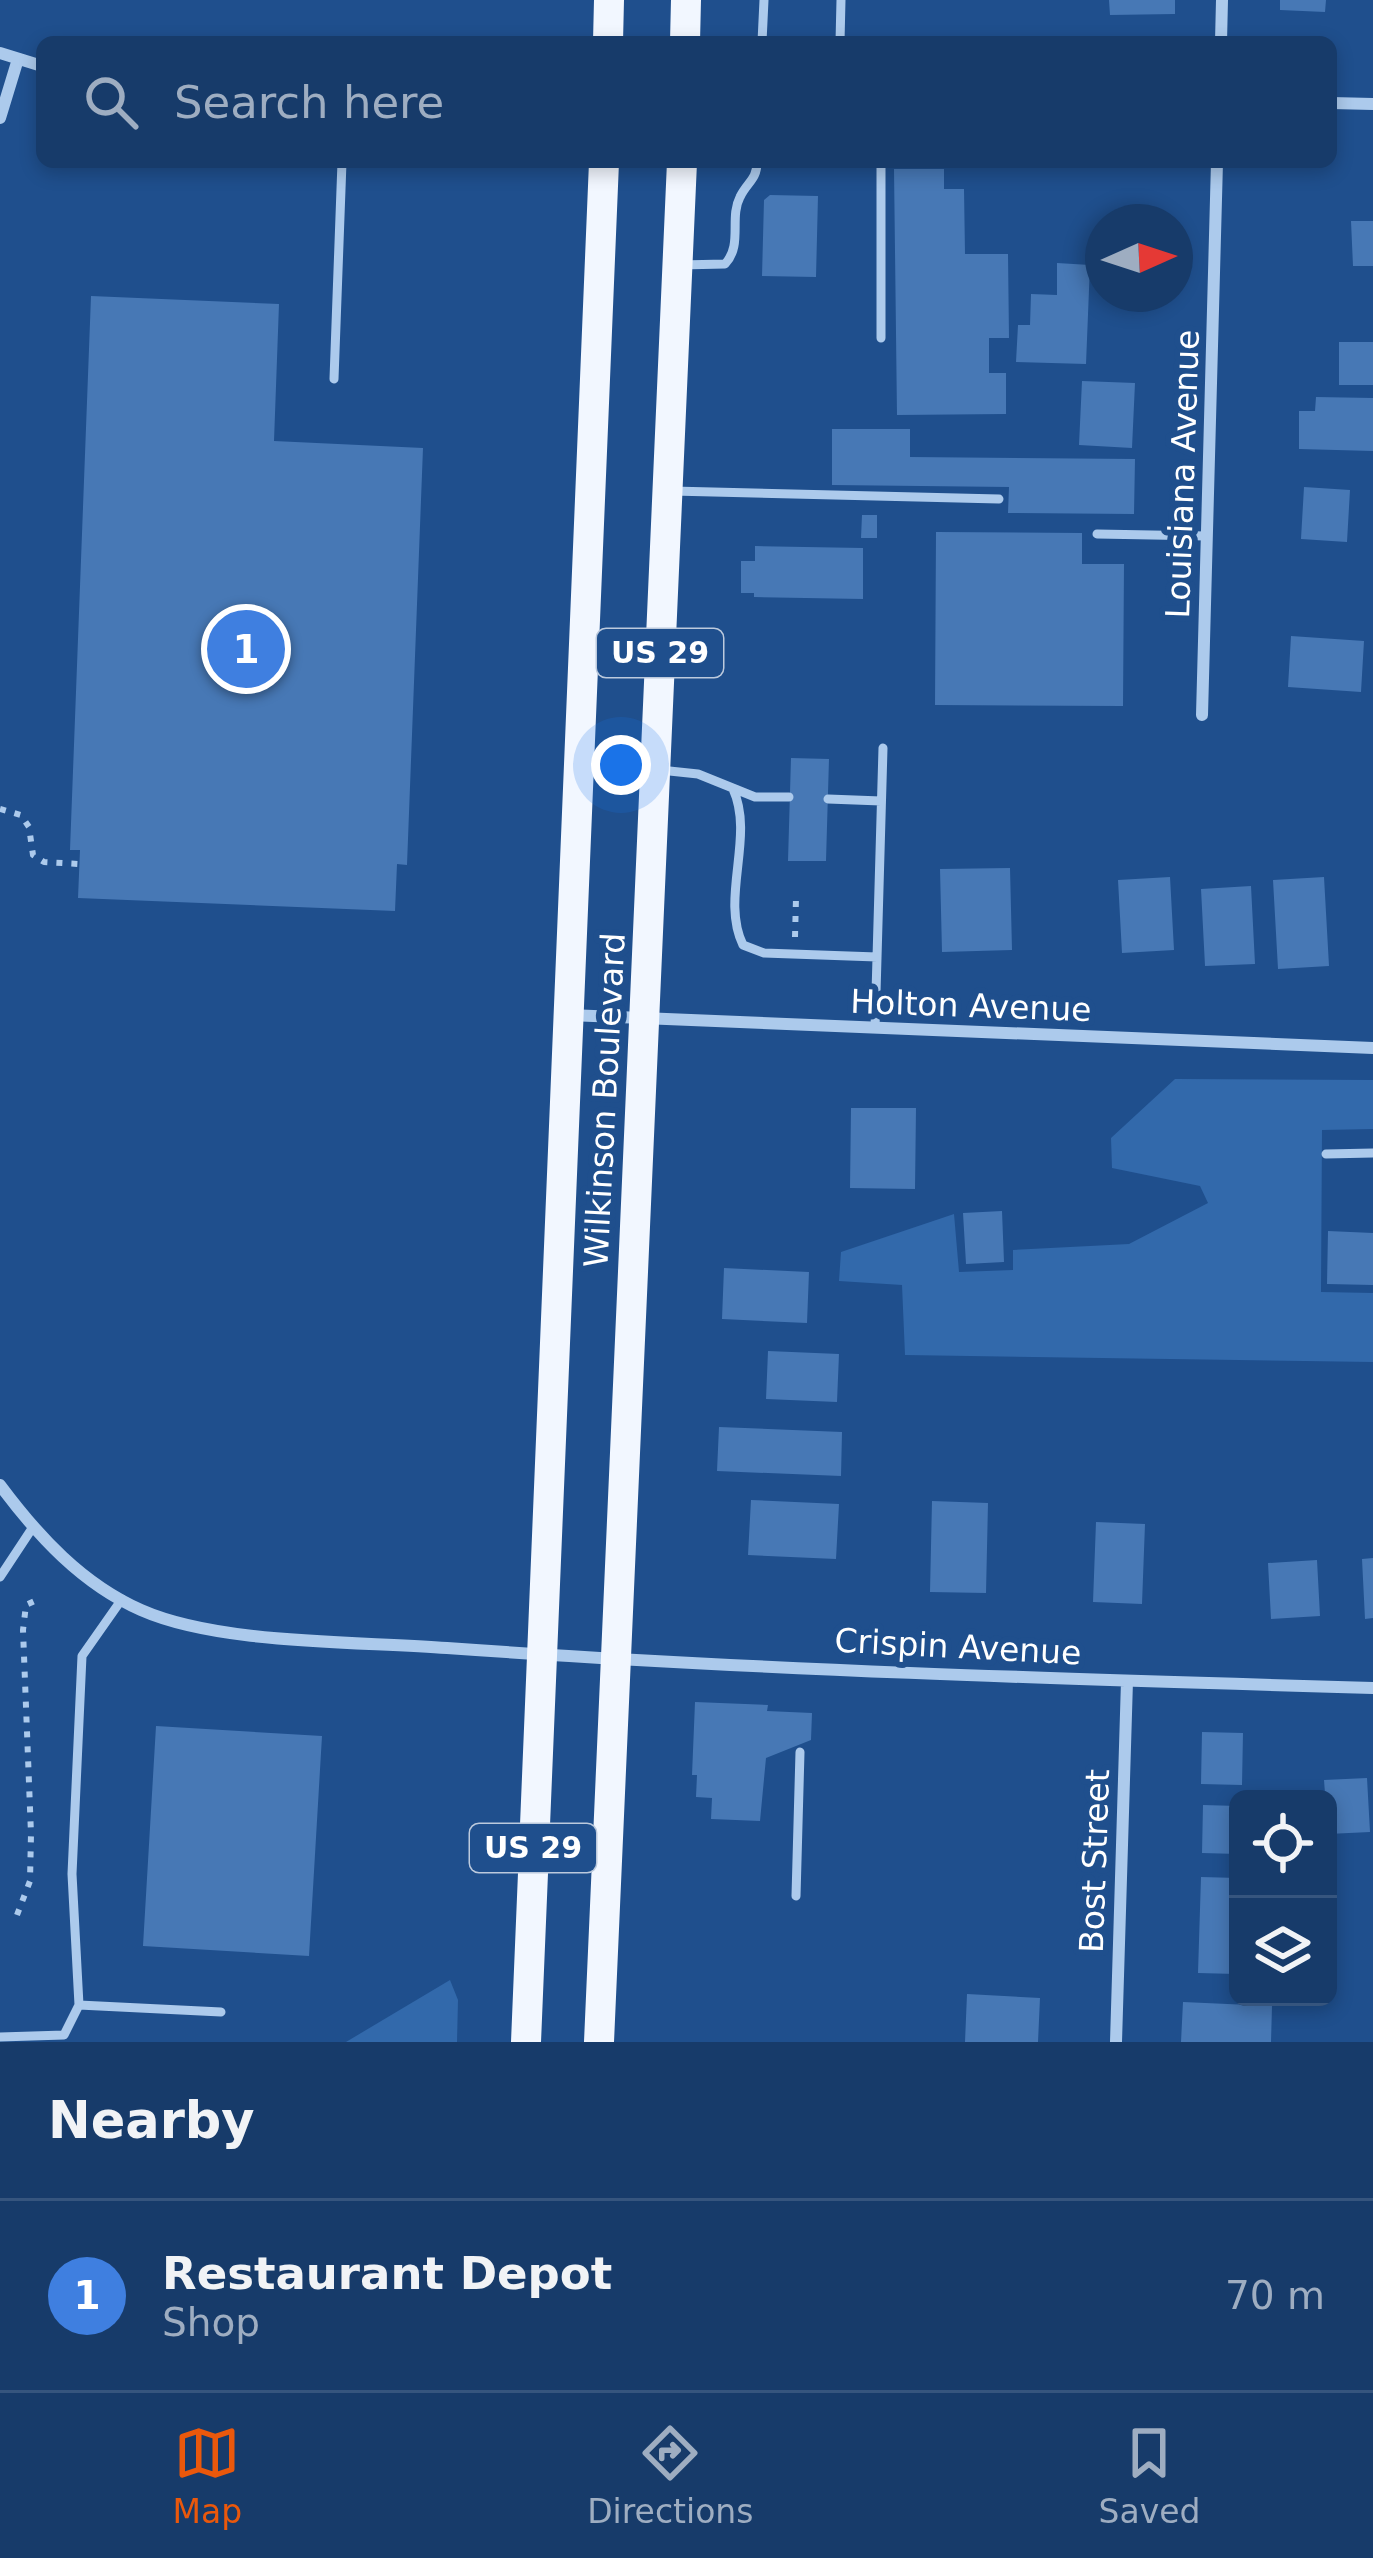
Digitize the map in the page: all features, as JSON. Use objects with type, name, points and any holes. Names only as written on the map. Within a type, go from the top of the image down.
[{"type":"main road","points":[[608,36],[609,0]]},
{"type":"main road","points":[[685,36],[686,0]]},
{"type":"main road","name":"Wilkinson Boulevard","points":[[526,2042],[604,168]]},
{"type":"main road","name":"Wilkinson Boulevard","points":[[599,2042],[682,168]]},
{"type":"street","points":[[1220,36],[1222,0]]},
{"type":"street","points":[[0,53],[36,64]]},
{"type":"street","points":[[0,118],[18,58]]},
{"type":"street","points":[[1337,104],[1373,104]]},
{"type":"street","name":"Louisiana Avenue","points":[[1202,715],[1217,168]]},
{"type":"street","name":"Holton Avenue","points":[[568,1015],[1373,1048]]},
{"type":"street","name":"Crispin Avenue","points":[[0,1485],[77,1571],[142,1610],[214,1631],[615,1658],[1373,1688]]},
{"type":"street","name":"Bost Street","points":[[1116,2042],[1127,1681]]},
{"type":"lane","points":[[762,36],[764,0]]},
{"type":"lane","points":[[840,36],[841,0]]},
{"type":"lane","points":[[334,379],[342,168]]},
{"type":"lane","points":[[677,265],[724,264],[734,255],[738,199],[757,176],[757,168]]},
{"type":"lane","points":[[881,168],[881,338]]},
{"type":"lane","points":[[667,491],[999,500]]},
{"type":"lane","points":[[1097,534],[1207,536]]},
{"type":"lane","points":[[875,1028],[883,748]]},
{"type":"lane","points":[[655,770],[698,774],[755,797],[789,797]]},
{"type":"lane","points":[[733,789],[741,817],[737,920],[743,944],[764,953],[877,957]]},
{"type":"lane","points":[[828,799],[881,801]]},
{"type":"lane","points":[[1326,1154],[1373,1153]]},
{"type":"lane","points":[[0,1577],[33,1527]]},
{"type":"lane","points":[[0,2037],[64,2035],[79,2006],[72,1874],[82,1656],[122,1599]]},
{"type":"lane","points":[[796,1896],[800,1752]]},
{"type":"lane","points":[[79,2006],[221,2012]]},
{"type":"path","points":[[0,809],[22,815],[33,855],[44,862],[79,864]]},
{"type":"path","points":[[17,1915],[30,1881],[31,1834],[23,1630],[26,1605],[37,1600]]},
{"type":"shaded area","points":[[1175,1079],[1373,1080],[1373,1129],[1322,1130],[1321,1292],[1373,1293],[1373,1362],[905,1355],[902,1285],[839,1281],[841,1252],[954,1214],[959,1272],[1013,1270],[1013,1250],[1129,1244],[1208,1203],[1200,1186],[1112,1168],[1111,1138]]},
{"type":"shaded area","points":[[450,1980],[458,2000],[457,2042],[346,2042]]},
{"type":"building","points":[[1109,0],[1175,0],[1175,14],[1110,15]]},
{"type":"building","points":[[1280,0],[1326,0],[1325,12],[1280,10]]},
{"type":"building","points":[[894,169],[944,169],[944,189],[964,189],[965,254],[1008,254],[1009,338],[989,338],[989,373],[1006,373],[1006,414],[897,415]]},
{"type":"building","points":[[770,195],[818,196],[816,277],[762,276],[764,200]]},
{"type":"building","points":[[1351,221],[1373,221],[1373,266],[1353,266]]},
{"type":"building","points":[[1057,263],[1085,265],[1086,364],[1016,362],[1018,325],[1030,325],[1031,294],[1057,295]]},
{"type":"building","points":[[91,296],[279,304],[274,441],[423,448],[407,865],[397,864],[395,911],[78,898],[80,850],[70,850]]},
{"type":"building","points":[[1339,342],[1373,342],[1373,385],[1339,385]]},
{"type":"building","points":[[1082,381],[1135,383],[1132,448],[1079,445]]},
{"type":"building","points":[[1316,397],[1373,398],[1373,451],[1299,449],[1299,411],[1315,411]]},
{"type":"building","points":[[832,429],[910,429],[910,457],[1135,459],[1134,514],[1008,513],[1009,487],[832,485]]},
{"type":"building","points":[[1304,487],[1350,490],[1347,542],[1301,539]]},
{"type":"building","points":[[862,515],[877,515],[877,538],[861,538]]},
{"type":"building","points":[[936,532],[1082,533],[1082,564],[1124,564],[1123,706],[935,705]]},
{"type":"building","points":[[755,546],[863,548],[863,599],[741,593],[741,561],[755,561]]},
{"type":"building","points":[[1291,636],[1364,641],[1361,692],[1288,687]]},
{"type":"building","points":[[791,758],[829,759],[826,861],[788,861]]},
{"type":"building","points":[[1010,868],[1012,950],[942,952],[940,869]]},
{"type":"building","points":[[1170,877],[1174,950],[1122,953],[1118,880]]},
{"type":"building","points":[[1324,877],[1329,966],[1278,969],[1273,880]]},
{"type":"building","points":[[1251,886],[1255,964],[1205,966],[1201,889]]},
{"type":"building","points":[[851,1108],[916,1108],[915,1189],[850,1188]]},
{"type":"building","points":[[1002,1211],[1004,1262],[966,1264],[963,1213]]},
{"type":"building","points":[[1328,1231],[1373,1233],[1373,1285],[1327,1284]]},
{"type":"building","points":[[724,1268],[809,1272],[807,1323],[722,1319]]},
{"type":"building","points":[[768,1351],[839,1354],[837,1402],[766,1399]]},
{"type":"building","points":[[719,1427],[842,1432],[841,1476],[717,1471]]},
{"type":"building","points":[[751,1500],[839,1504],[836,1559],[748,1555]]},
{"type":"building","points":[[932,1501],[988,1503],[986,1593],[930,1592]]},
{"type":"building","points":[[1096,1522],[1145,1524],[1142,1604],[1093,1602]]},
{"type":"building","points":[[1373,1558],[1373,1618],[1365,1619],[1362,1559]]},
{"type":"building","points":[[1317,1560],[1320,1616],[1271,1619],[1268,1563]]},
{"type":"building","points":[[695,1702],[768,1705],[767,1711],[812,1713],[811,1740],[766,1758],[760,1821],[711,1819],[712,1798],[696,1797],[697,1775],[692,1775]]},
{"type":"building","points":[[156,1726],[322,1736],[309,1956],[143,1946]]},
{"type":"building","points":[[1202,1732],[1243,1733],[1242,1785],[1201,1784]]},
{"type":"building","points":[[1367,1778],[1370,1832],[1337,1834],[1337,1790],[1325,1790],[1324,1780]]},
{"type":"building","points":[[1203,1805],[1229,1806],[1229,1854],[1202,1853]]},
{"type":"building","points":[[1201,1877],[1229,1878],[1229,1974],[1198,1973]]},
{"type":"building","points":[[967,1994],[1040,1998],[1038,2042],[965,2042]]},
{"type":"building","points":[[1183,2002],[1272,2006],[1271,2042],[1181,2042]]},
{"type":"place","name":"Restaurant Depot","points":[[246,649]]}]
